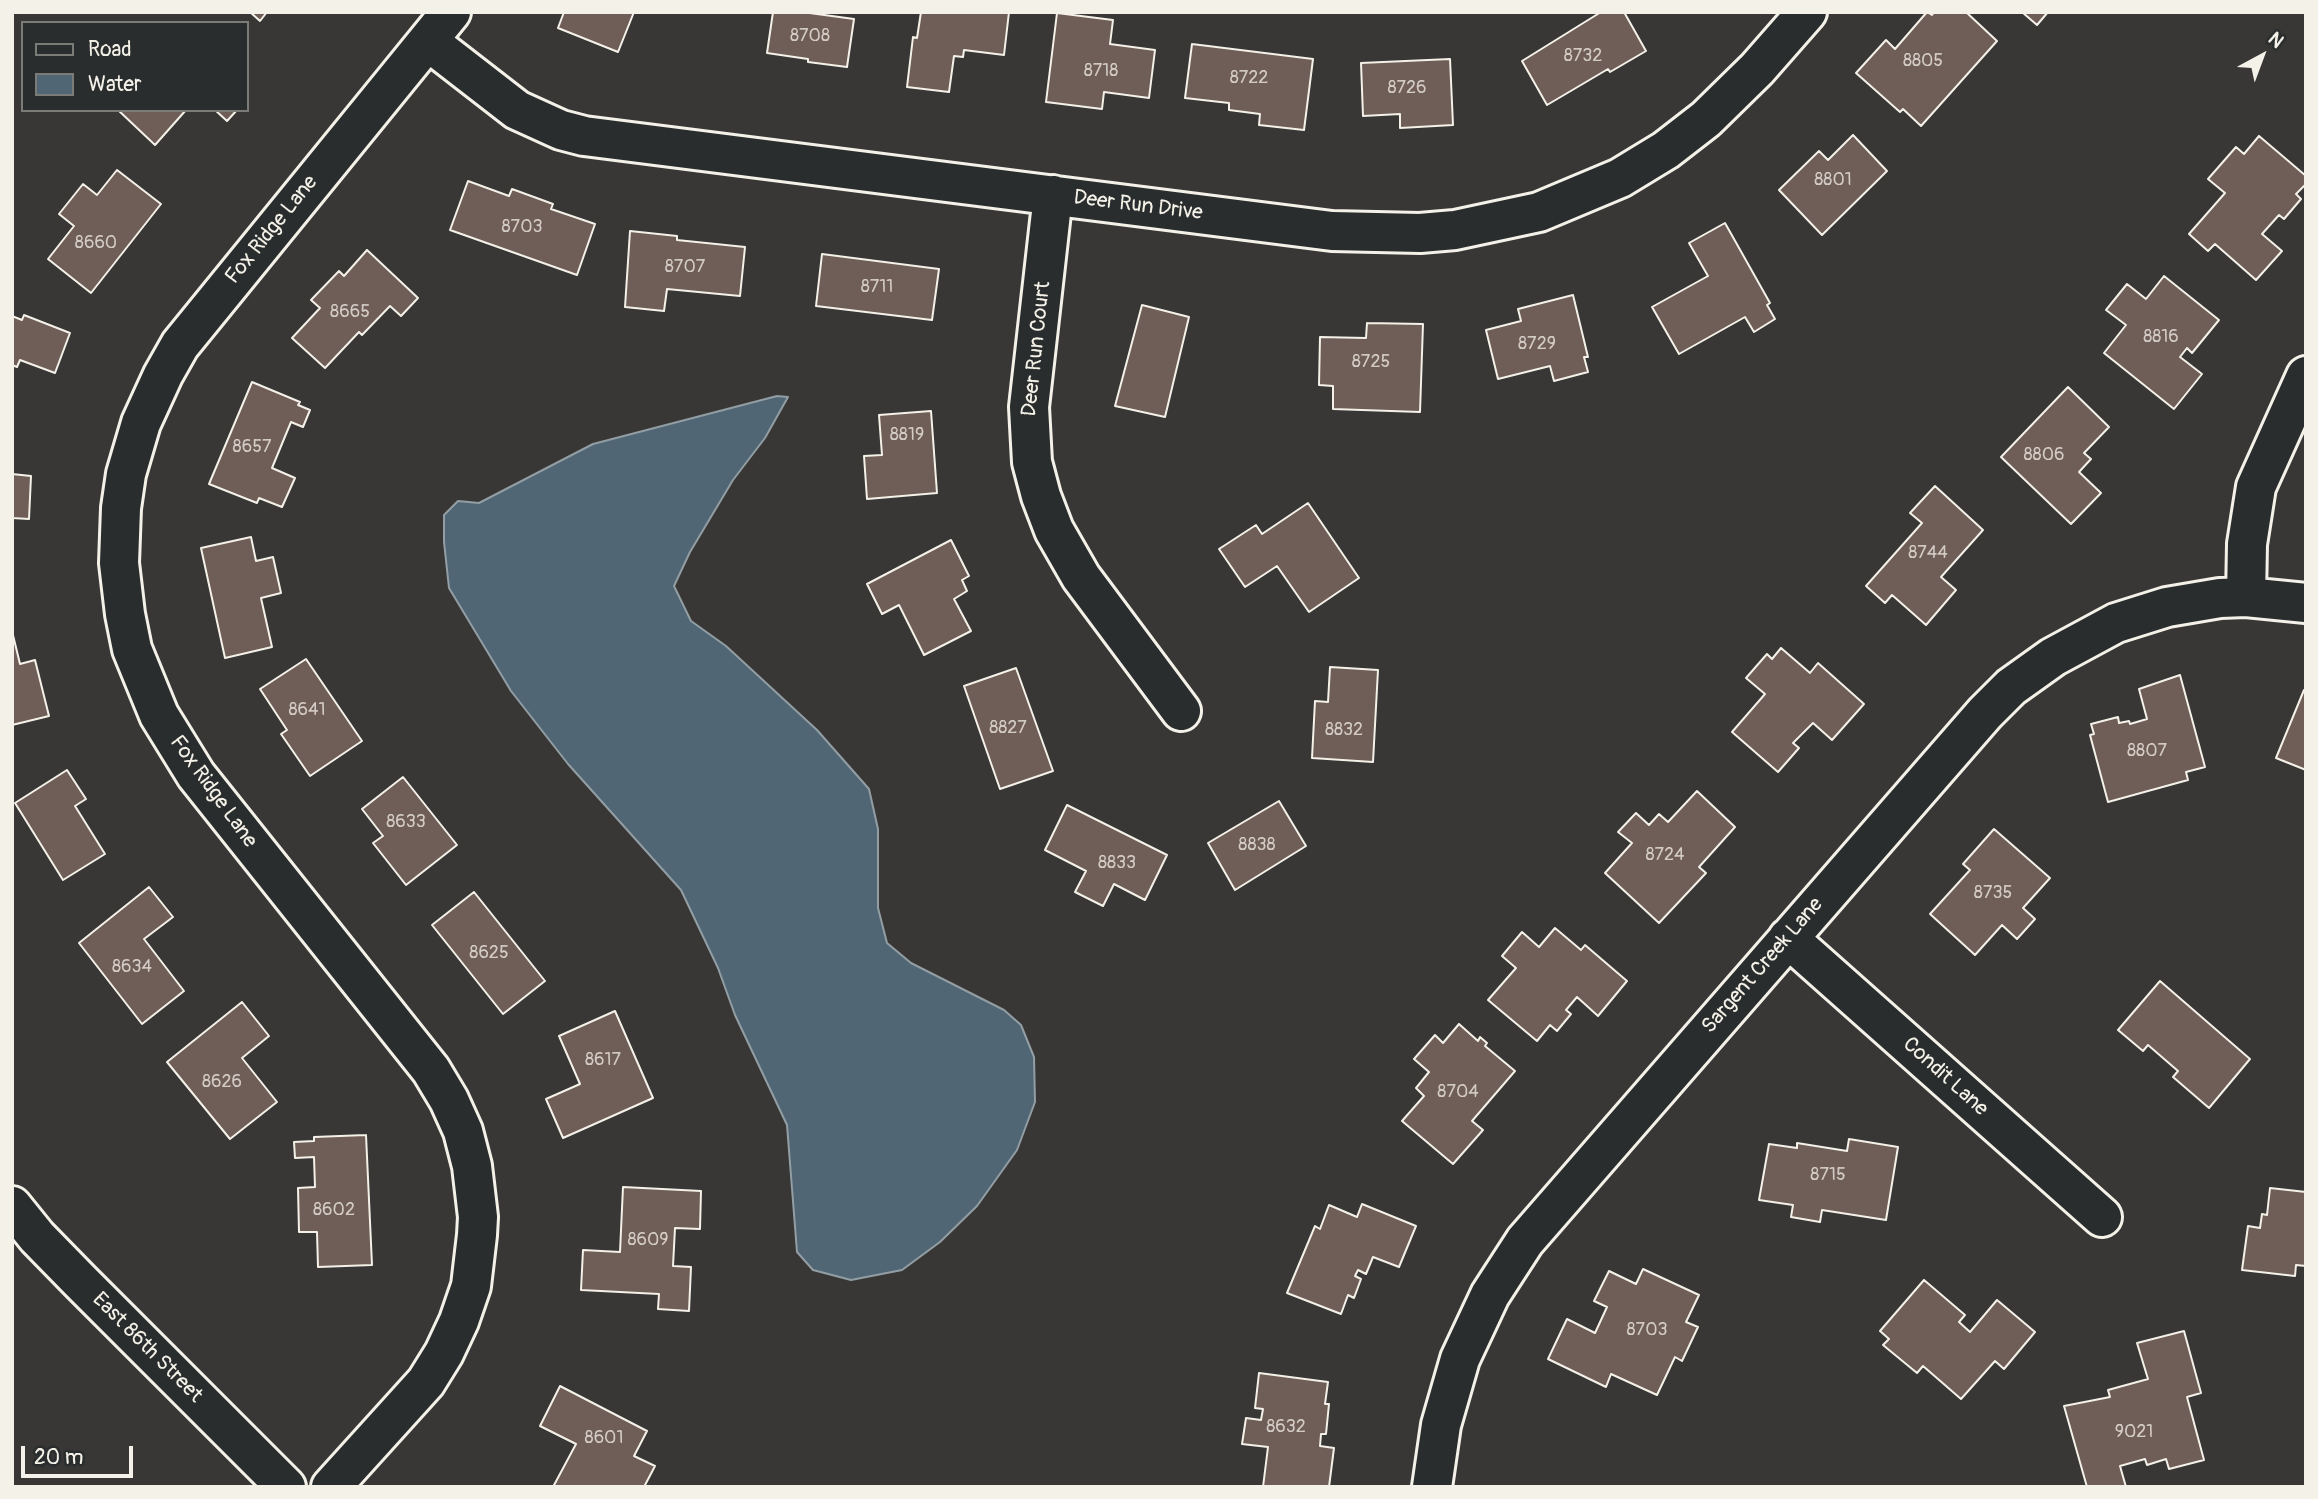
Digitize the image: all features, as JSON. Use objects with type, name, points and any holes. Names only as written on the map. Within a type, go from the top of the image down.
[{"type":"street","name":"Deer Run Drive","points":[[439,27],[517,110],[561,130],[584,136],[1332,231],[1420,233],[1455,230],[1539,212],[1620,178],[1693,130],[1742,86],[1807,12]]},
{"type":"street","name":"Fox Ridge Lane","points":[[331,1487],[421,1389],[444,1353],[459,1321],[471,1286],[477,1236],[478,1217],[472,1166],[463,1131],[431,1070],[196,775],[159,715],[132,649],[125,614],[119,563],[121,508],[126,474],[141,423],[180,345],[439,27]]},
{"type":"street","name":"Deer Run Court","points":[[1054,195],[1030,395],[1032,462],[1050,521],[1081,576],[1181,711]]},
{"type":"street","points":[[2246,597],[2246,544],[2256,487],[2306,376]]},
{"type":"street","name":"Sargent Creek Lane","points":[[1432,1487],[1441,1425],[1460,1359],[1481,1310],[1507,1265],[1539,1222],[1984,713],[2025,677],[2063,650],[2116,623],[2151,611],[2220,598],[2246,597],[2306,603]]},
{"type":"street","name":"Condit Lane","points":[[1788,938],[2102,1217]]},
{"type":"street","name":"East 86th Street","points":[[12,1206],[37,1237],[286,1487]]},
{"type":"water","points":[[777,396],[788,397],[765,438],[733,480],[690,552],[674,586],[691,621],[726,646],[817,730],[869,789],[878,829],[878,908],[887,943],[911,963],[1004,1010],[1021,1025],[1034,1057],[1035,1102],[1017,1150],[977,1206],[940,1242],[902,1270],[851,1280],[813,1270],[797,1252],[787,1125],[735,1015],[718,968],[681,890],[568,764],[511,691],[449,588],[444,542],[444,515],[458,501],[479,503],[593,444]]},
{"type":"building","points":[[250,12],[267,12],[260,21]]},
{"type":"building","points":[[564,12],[634,12],[618,52],[558,28]]},
{"type":"building","points":[[773,12],[802,12],[854,19],[847,67],[767,53]]},
{"type":"building","points":[[921,12],[1009,12],[1004,55],[964,50],[963,57],[954,56],[949,92],[907,87],[913,37],[917,38]]},
{"type":"building","points":[[1601,12],[1624,12],[1646,51],[1610,72],[1608,69],[1547,105],[1522,61]]},
{"type":"building","points":[[1927,12],[1932,15],[1934,12],[1966,12],[1997,41],[1921,126],[1903,109],[1900,112],[1856,73],[1886,40],[1895,49]]},
{"type":"building","points":[[2022,12],[2048,12],[2037,25]]},
{"type":"building","points":[[1057,13],[1113,20],[1110,44],[1155,50],[1149,98],[1104,92],[1102,109],[1046,102]]},
{"type":"building","points":[[1192,44],[1313,59],[1304,130],[1259,125],[1260,114],[1229,110],[1229,103],[1185,98]]},
{"type":"building","points":[[1450,59],[1453,125],[1400,128],[1400,114],[1363,116],[1361,63]]},
{"type":"building","points":[[120,112],[184,112],[155,145]]},
{"type":"building","points":[[217,112],[235,112],[227,121]]},
{"type":"building","points":[[1853,135],[1887,171],[1822,235],[1779,190],[1819,151],[1828,160]]},
{"type":"building","points":[[2259,136],[2306,176],[2306,184],[2296,194],[2301,199],[2284,219],[2279,215],[2262,234],[2282,251],[2256,280],[2215,244],[2208,251],[2189,234],[2225,193],[2208,179],[2236,147],[2244,154]]},
{"type":"building","points":[[117,170],[161,204],[91,293],[48,259],[74,226],[59,214],[83,184],[97,195]]},
{"type":"building","points":[[468,181],[509,196],[512,189],[553,204],[551,209],[595,224],[577,275],[450,230]]},
{"type":"building","points":[[1725,223],[1770,303],[1767,305],[1775,319],[1754,332],[1745,317],[1679,354],[1652,307],[1708,276],[1689,243]]},
{"type":"building","points":[[630,231],[677,236],[677,240],[745,247],[740,296],[667,289],[664,311],[625,307]]},
{"type":"building","points":[[367,250],[418,298],[401,316],[390,306],[362,335],[359,332],[325,368],[292,338],[320,308],[311,300],[339,271],[344,276]]},
{"type":"building","points":[[822,254],[939,269],[932,320],[816,306]]},
{"type":"building","points":[[2164,276],[2219,320],[2192,353],[2187,348],[2180,357],[2202,374],[2174,409],[2104,353],[2126,325],[2106,310],[2127,284],[2146,299]]},
{"type":"building","points":[[1573,295],[1588,357],[1584,357],[1588,372],[1554,381],[1550,366],[1498,379],[1486,330],[1521,321],[1518,309]]},
{"type":"building","points":[[1142,305],[1189,317],[1165,417],[1115,406]]},
{"type":"building","points":[[24,315],[70,333],[55,373],[20,360],[17,367],[12,365],[12,316],[22,320]]},
{"type":"building","points":[[1367,323],[1423,324],[1420,412],[1333,409],[1333,386],[1319,385],[1320,337],[1366,338]]},
{"type":"building","points":[[252,382],[300,402],[298,405],[310,410],[303,427],[291,422],[272,468],[295,478],[282,507],[259,498],[257,503],[209,484]]},
{"type":"building","points":[[2068,387],[2109,427],[2084,453],[2091,459],[2079,472],[2101,493],[2071,524],[2001,457]]},
{"type":"building","points":[[931,411],[937,493],[867,499],[864,456],[882,455],[879,415]]},
{"type":"building","points":[[12,474],[31,476],[29,519],[12,518]]},
{"type":"building","points":[[1935,486],[1983,530],[1941,577],[1956,590],[1926,625],[1892,595],[1885,603],[1866,586],[1922,523],[1910,513]]},
{"type":"building","points":[[1308,503],[1359,578],[1309,612],[1277,566],[1245,587],[1219,549],[1256,525],[1262,534]]},
{"type":"building","points":[[251,537],[256,561],[273,557],[281,593],[261,598],[272,647],[225,658],[201,548]]},
{"type":"building","points":[[951,540],[969,576],[962,580],[967,591],[954,599],[971,631],[924,655],[899,605],[882,614],[867,584]]},
{"type":"building","points":[[12,631],[20,664],[35,660],[49,716],[12,725]]},
{"type":"building","points":[[1781,648],[1810,673],[1818,663],[1864,704],[1832,740],[1813,723],[1793,743],[1799,748],[1778,772],[1732,732],[1765,694],[1746,678],[1767,654],[1772,659]]},
{"type":"building","points":[[306,659],[362,741],[310,776],[281,734],[287,730],[260,689]]},
{"type":"building","points":[[1330,667],[1378,670],[1373,762],[1312,758],[1315,701],[1328,702]]},
{"type":"building","points":[[1016,668],[1053,771],[1000,789],[964,686]]},
{"type":"building","points":[[2180,675],[2205,767],[2186,772],[2188,780],[2108,802],[2090,735],[2094,734],[2091,724],[2118,717],[2119,723],[2129,721],[2130,724],[2147,719],[2139,689]]},
{"type":"building","points":[[2304,690],[2306,691],[2306,770],[2276,758]]},
{"type":"building","points":[[67,770],[86,799],[75,806],[105,854],[63,880],[15,803]]},
{"type":"building","points":[[403,777],[457,845],[406,885],[373,843],[383,836],[362,809]]},
{"type":"building","points":[[1697,791],[1735,827],[1699,867],[1706,873],[1659,923],[1605,873],[1632,843],[1618,832],[1636,813],[1649,825],[1659,814],[1668,822]]},
{"type":"building","points":[[1279,801],[1306,846],[1235,890],[1208,843]]},
{"type":"building","points":[[1067,805],[1167,855],[1145,900],[1114,884],[1103,906],[1075,892],[1086,871],[1045,850]]},
{"type":"building","points":[[1994,829],[2050,878],[2023,908],[2035,919],[2017,939],[2002,925],[1975,955],[1930,914],[1970,870],[1963,864]]},
{"type":"building","points":[[149,887],[173,917],[144,939],[184,991],[142,1024],[79,943]]},
{"type":"building","points":[[474,892],[545,981],[503,1014],[432,925]]},
{"type":"building","points":[[1555,928],[1581,950],[1585,945],[1627,981],[1598,1016],[1577,997],[1566,1010],[1571,1014],[1557,1031],[1550,1025],[1537,1041],[1488,1000],[1516,968],[1502,956],[1522,932],[1539,947]]},
{"type":"building","points":[[2160,981],[2250,1059],[2209,1108],[2173,1077],[2178,1071],[2148,1045],[2143,1051],[2118,1030]]},
{"type":"building","points":[[242,1002],[269,1036],[242,1058],[277,1102],[230,1139],[167,1062]]},
{"type":"building","points":[[615,1011],[653,1098],[563,1138],[546,1099],[580,1084],[559,1036]]},
{"type":"building","points":[[1459,1024],[1478,1041],[1480,1037],[1487,1043],[1485,1046],[1515,1071],[1472,1121],[1483,1130],[1453,1164],[1402,1121],[1424,1096],[1416,1088],[1429,1072],[1414,1059],[1435,1035],[1443,1043]]},
{"type":"building","points":[[366,1135],[372,1265],[318,1267],[317,1232],[299,1232],[298,1188],[315,1187],[314,1157],[295,1158],[294,1142],[314,1141],[314,1137]]},
{"type":"building","points":[[1849,1139],[1898,1147],[1886,1220],[1822,1210],[1820,1222],[1791,1217],[1793,1205],[1759,1200],[1769,1144],[1797,1148],[1797,1143],[1847,1151]]},
{"type":"building","points":[[623,1187],[701,1191],[700,1229],[675,1228],[673,1266],[691,1267],[689,1311],[658,1309],[659,1294],[581,1290],[583,1250],[620,1252]]},
{"type":"building","points":[[2270,1188],[2306,1192],[2306,1266],[2296,1265],[2295,1276],[2242,1270],[2248,1226],[2260,1228],[2262,1214],[2267,1215]]},
{"type":"building","points":[[1362,1204],[1416,1226],[1399,1267],[1373,1257],[1366,1274],[1358,1270],[1355,1276],[1361,1279],[1354,1298],[1348,1295],[1341,1314],[1287,1293],[1315,1226],[1320,1229],[1329,1205],[1357,1217]]},
{"type":"building","points":[[1643,1269],[1699,1295],[1686,1322],[1698,1327],[1682,1361],[1675,1357],[1657,1395],[1611,1374],[1606,1387],[1548,1359],[1567,1319],[1595,1333],[1607,1307],[1594,1301],[1609,1271],[1636,1284]]},
{"type":"building","points":[[1924,1280],[1965,1315],[1959,1322],[1970,1332],[1997,1300],[2035,1332],[2004,1369],[1995,1361],[1961,1399],[1923,1366],[1917,1373],[1883,1345],[1889,1339],[1880,1331]]},
{"type":"building","points":[[2184,1331],[2201,1393],[2187,1397],[2204,1460],[2169,1469],[2166,1459],[2147,1465],[2145,1459],[2120,1466],[2126,1487],[2087,1487],[2064,1406],[2110,1397],[2108,1390],[2148,1379],[2137,1343]]},
{"type":"building","points":[[1259,1373],[1328,1382],[1325,1404],[1329,1404],[1326,1434],[1321,1434],[1320,1446],[1334,1448],[1329,1487],[1263,1487],[1268,1447],[1242,1444],[1246,1418],[1261,1420],[1263,1409],[1255,1408]]},
{"type":"building","points":[[560,1386],[647,1431],[634,1456],[655,1466],[644,1487],[553,1487],[576,1444],[540,1426]]}]
